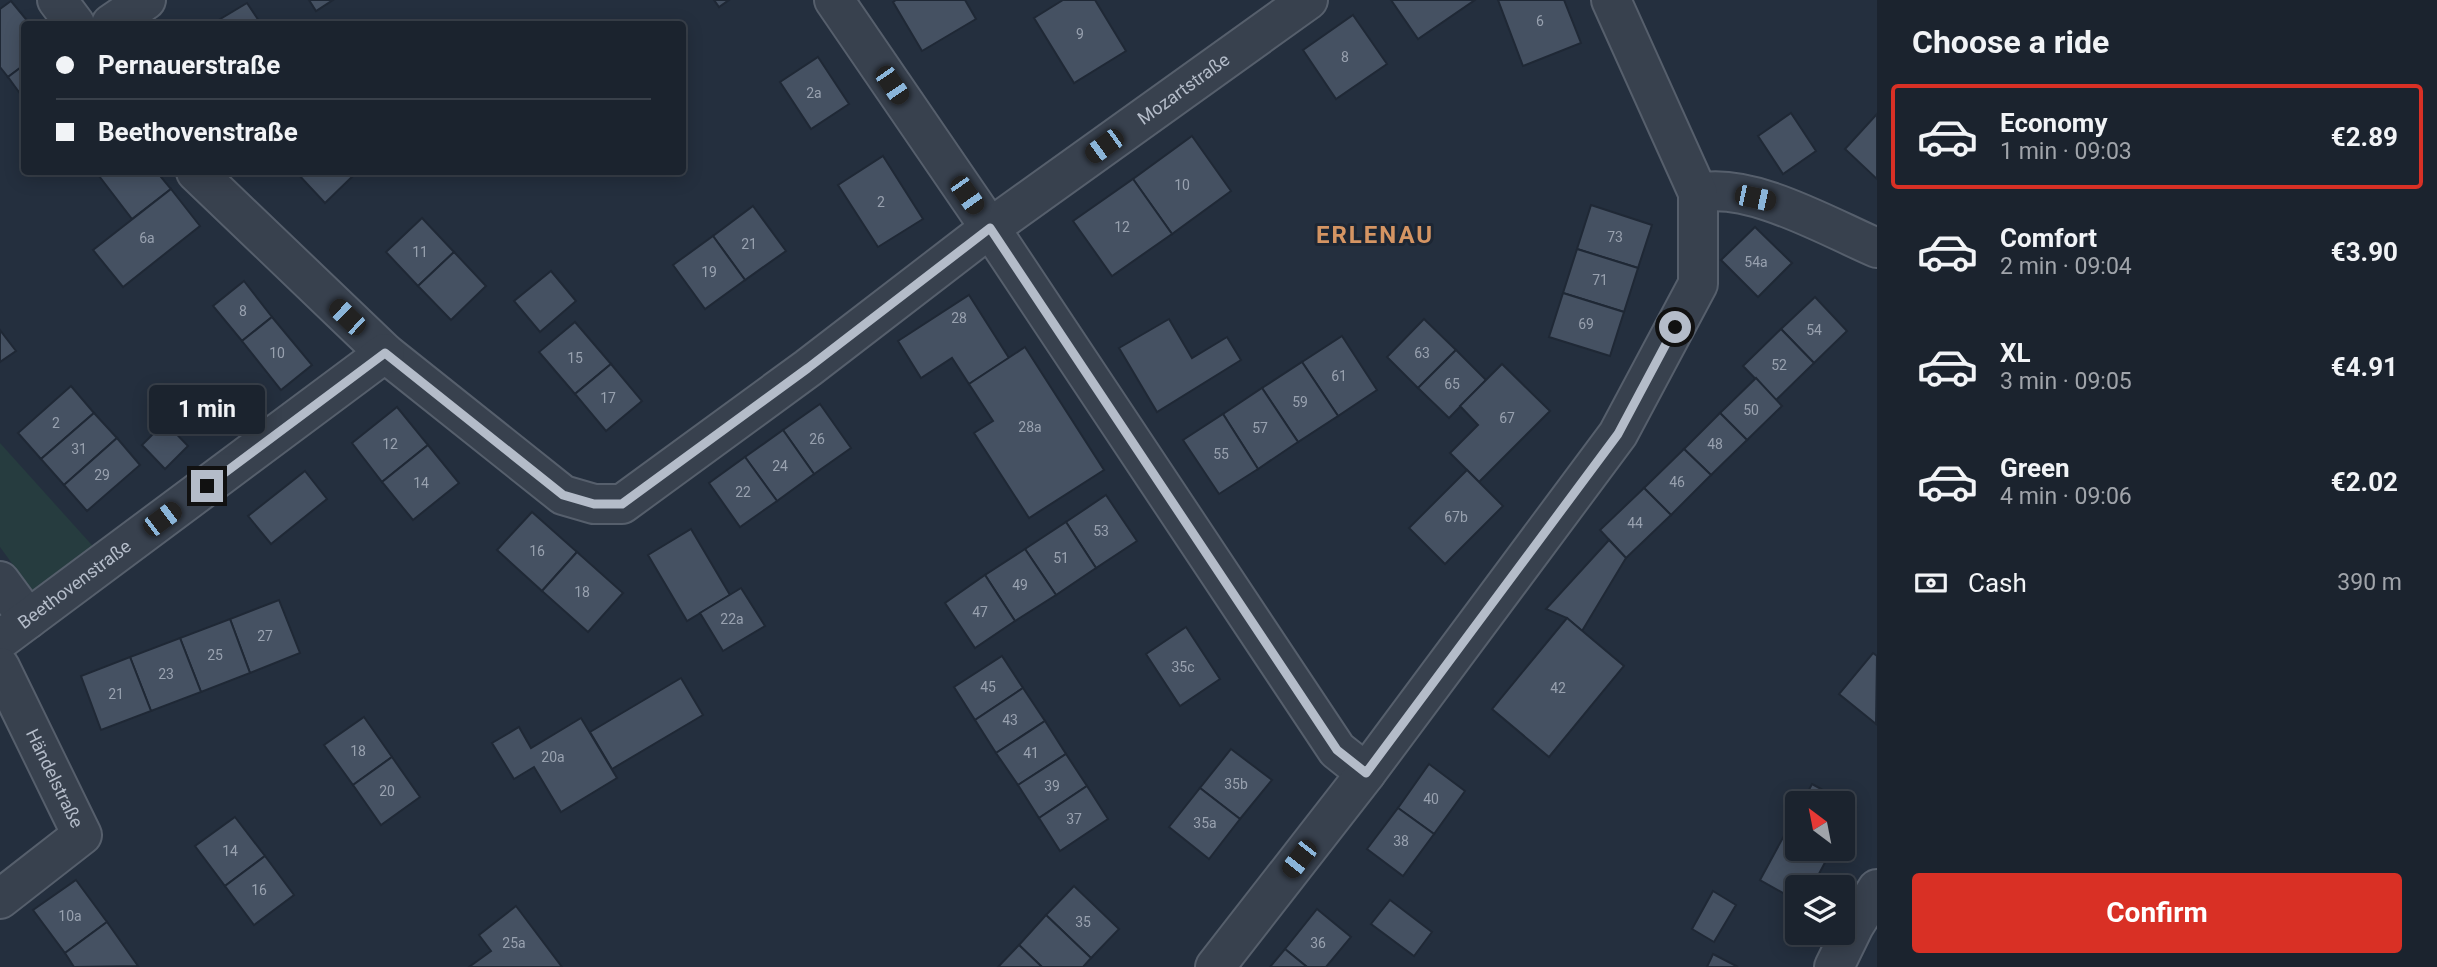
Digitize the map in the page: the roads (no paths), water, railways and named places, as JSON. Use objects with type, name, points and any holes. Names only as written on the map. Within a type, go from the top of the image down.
[{"type":"street","points":[[57,0],[73,21]]},
{"type":"street","points":[[115,21],[146,0]]},
{"type":"street","points":[[834,0],[990,228],[1337,750],[1366,773]]},
{"type":"street","name":"Mozartstraße","points":[[199,175],[385,353],[563,495],[594,504],[622,504],[808,368],[990,228],[1308,0]]},
{"type":"street","points":[[1215,967],[1366,773],[1618,434],[1698,284],[1698,193],[1611,0]]},
{"type":"street","points":[[1698,193],[1715,189],[1775,203],[1877,248]]},
{"type":"street","name":"Beethovenstraße","points":[[14,630],[385,353]]},
{"type":"street","points":[[0,581],[14,630]]},
{"type":"street","name":"Händelstraße","points":[[0,667],[82,835],[0,899]]},
{"type":"street","points":[[1833,967],[1877,889]]},
{"type":"district","name":"ERLENAU","points":[[1375,235]]}]
